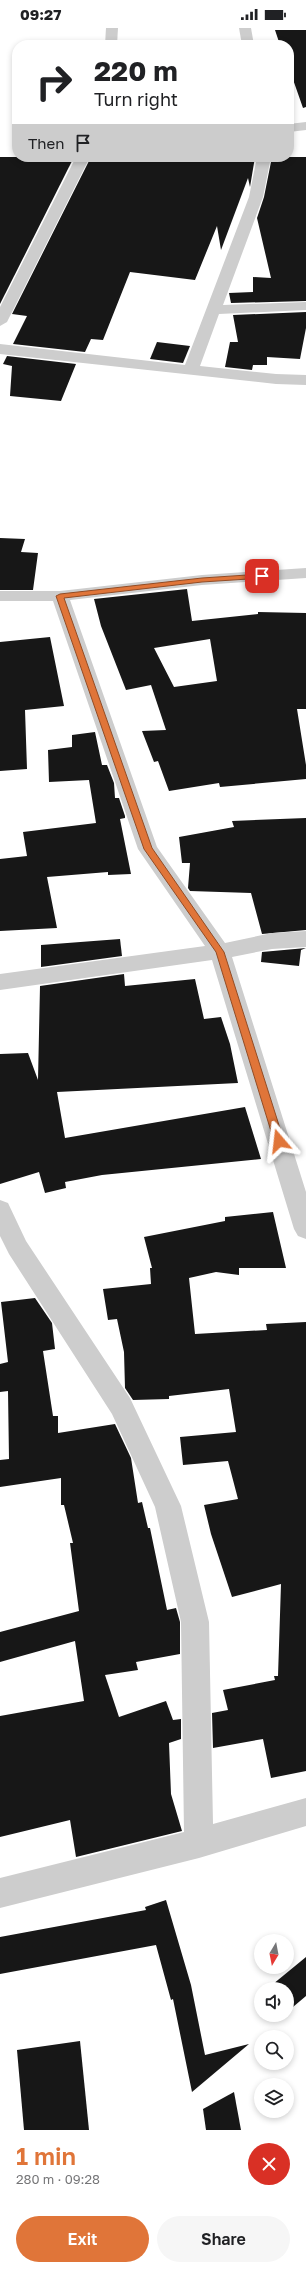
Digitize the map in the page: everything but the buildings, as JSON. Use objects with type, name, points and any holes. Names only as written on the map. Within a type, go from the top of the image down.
[{"type":"street","points":[[111,40],[112,28]]},
{"type":"street","points":[[245,28],[247,40]]},
{"type":"street","points":[[294,127],[306,126]]},
{"type":"street","points":[[0,322],[80,162]]},
{"type":"street","points":[[191,370],[256,197],[263,162]]},
{"type":"street","points":[[213,310],[306,306]]},
{"type":"street","points":[[0,349],[276,379],[306,380]]},
{"type":"street","points":[[0,596],[60,596],[202,580],[306,573]]},
{"type":"street","points":[[60,596],[148,849],[220,952],[306,1229]]},
{"type":"street","points":[[0,982],[220,952],[272,941],[306,939]]},
{"type":"street","points":[[0,1210],[17,1247],[121,1406],[168,1506],[195,1622],[199,1843]]},
{"type":"street","points":[[0,1893],[199,1843],[306,1812]]},
{"type":"route","points":[[262,576],[202,580],[60,596],[148,849],[220,952],[279,1141]]}]
